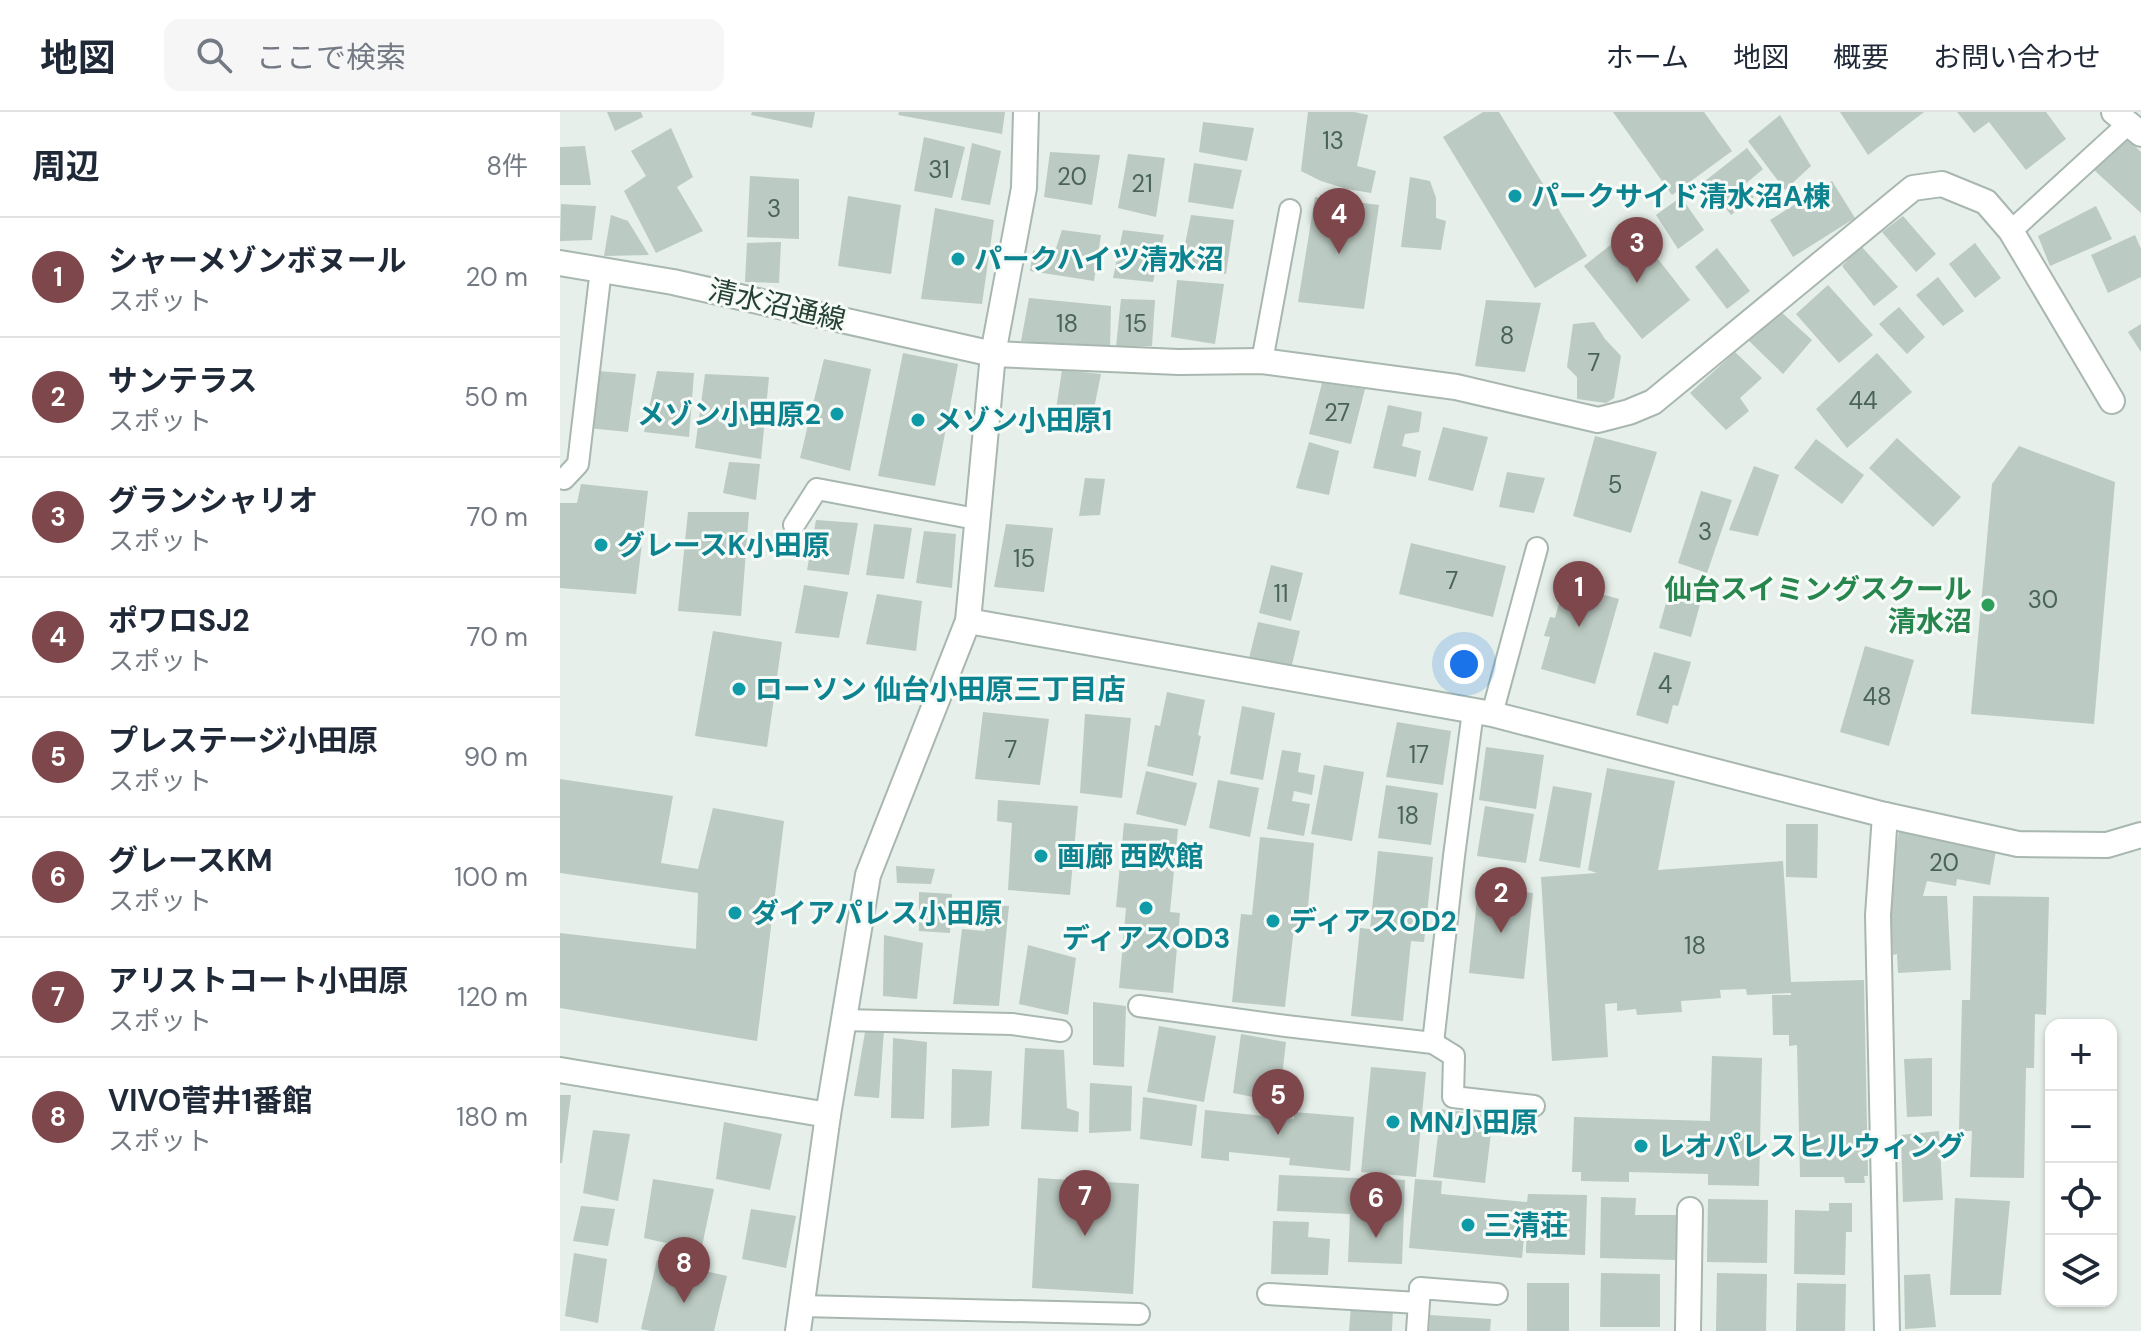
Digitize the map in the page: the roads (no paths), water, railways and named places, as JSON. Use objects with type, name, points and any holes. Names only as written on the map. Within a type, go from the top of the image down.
[{"type":"street","points":[[798,1331],[828,1115],[868,875],[968,621],[993,354],[1024,188],[1026,112]]},
{"type":"street","name":"清水沼通線","points":[[560,263],[673,282],[993,354],[1179,362],[1262,361],[1456,387],[1598,420],[1653,402],[1913,188],[1942,184],[1986,202],[2011,231],[2112,401]]},
{"type":"street","points":[[968,621],[1482,713],[1885,815],[2018,844],[2107,845],[2141,835]]},
{"type":"street","points":[[1885,815],[1878,915],[1887,1331]]},
{"type":"street","points":[[560,1070],[828,1115]]},
{"type":"street","points":[[1688,1331],[1690,1210]]},
{"type":"lane","points":[[2011,231],[2127,123]]},
{"type":"lane","points":[[1262,361],[1290,210]]},
{"type":"lane","points":[[564,479],[578,464],[601,269]]},
{"type":"lane","points":[[794,525],[817,489],[976,519]]},
{"type":"lane","points":[[1433,1043],[1454,856],[1482,713],[1537,548]]},
{"type":"lane","points":[[1139,1006],[1433,1043],[1454,1056],[1453,1097],[1534,1106]]},
{"type":"lane","points":[[843,1020],[1012,1024],[1061,1031]]},
{"type":"lane","points":[[1417,1331],[1420,1288],[1497,1294]]},
{"type":"lane","points":[[1268,1294],[1418,1303]]},
{"type":"lane","points":[[801,1306],[1139,1314]]},
{"type":"place","name":"パークサイド清水沼A棟","points":[[1515,196]]},
{"type":"place","name":"ポワロSJ2","points":[[1339,254]]},
{"type":"place","name":"パークハイツ清水沼","points":[[958,259]]},
{"type":"place","name":"グランシャリオ","points":[[1637,283]]},
{"type":"place","name":"メゾン小田原2","points":[[837,414]]},
{"type":"place","name":"メゾン小田原1","points":[[918,420]]},
{"type":"place","name":"グレースK小田原","points":[[601,545]]},
{"type":"place","name":"仙台スイミングスクール 清水沼","points":[[1988,605]]},
{"type":"place","name":"シャーメゾンボヌール","points":[[1579,627]]},
{"type":"place","name":"ローソン 仙台小田原三丁目店","points":[[739,689]]},
{"type":"place","name":"画廊 西欧館","points":[[1041,856]]},
{"type":"place","name":"ディアスOD3","points":[[1146,908]]},
{"type":"place","name":"ダイアパレス小田原","points":[[735,913]]},
{"type":"place","name":"ディアスOD2","points":[[1273,921]]},
{"type":"place","name":"サンテラス","points":[[1501,933]]},
{"type":"place","name":"MN小田原","points":[[1393,1122]]},
{"type":"place","name":"プレステージ小田原","points":[[1278,1135]]},
{"type":"place","name":"レオパレスヒルウィング","points":[[1641,1146]]},
{"type":"place","name":"三清荘","points":[[1468,1225]]},
{"type":"place","name":"アリストコート小田原","points":[[1085,1236]]},
{"type":"place","name":"グレースKM","points":[[1376,1238]]},
{"type":"place","name":"VIVO菅井1番館","points":[[684,1303]]}]
